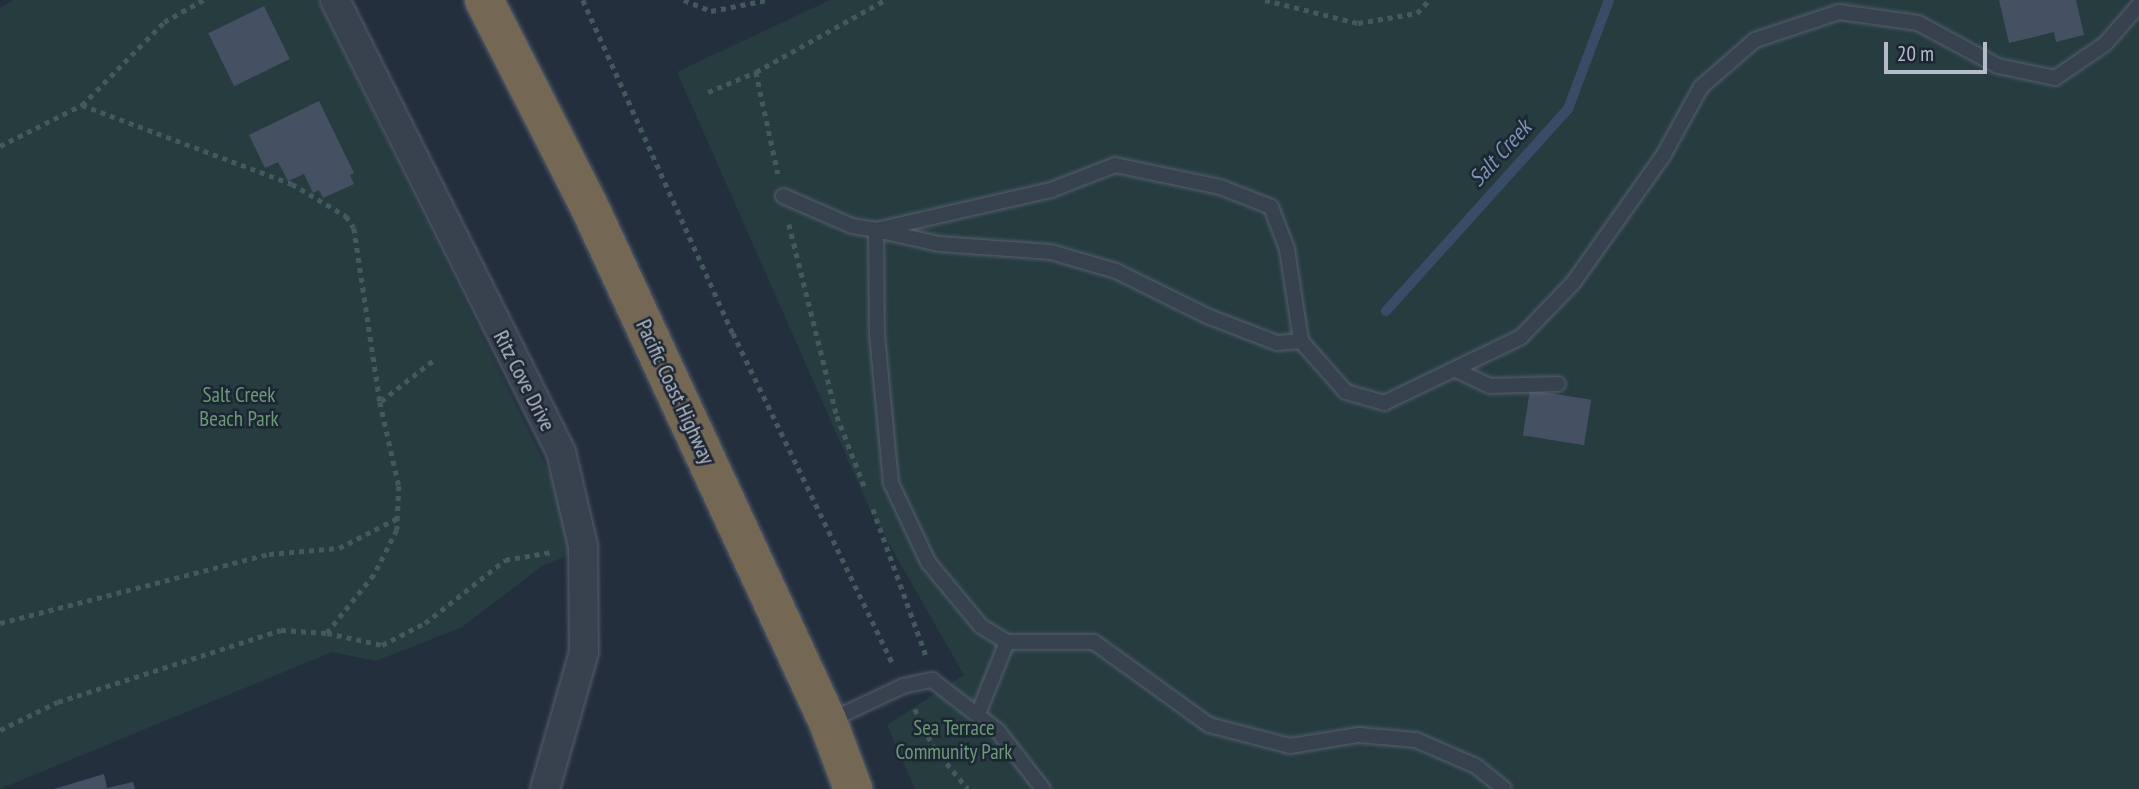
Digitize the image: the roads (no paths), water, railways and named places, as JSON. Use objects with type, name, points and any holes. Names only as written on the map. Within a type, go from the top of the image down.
[{"type":"highway","name":"Pacific Coast Highway","points":[[484,0],[589,206],[828,722],[853,789]]},
{"type":"street","name":"Ritz Cove Drive","points":[[335,0],[561,452],[583,546],[584,652],[545,789]]},
{"type":"lane","points":[[876,230],[1051,190],[1115,165],[1220,187],[1271,208],[1287,249],[1301,341],[1346,392],[1384,403],[1458,371],[1521,337],[1573,283],[1663,156],[1701,86],[1755,40],[1839,12],[1918,23],[1998,66],[2055,78],[2105,44],[2139,5]]},
{"type":"lane","points":[[783,196],[852,226],[939,244],[1051,252],[1116,271],[1207,316],[1277,343],[1301,341]]},
{"type":"lane","points":[[876,230],[877,335],[891,482],[928,562],[981,626],[1007,642],[1094,642],[1209,725],[1290,746],[1359,734],[1416,740],[1476,766],[1504,789]]},
{"type":"lane","points":[[1458,371],[1490,386],[1558,384]]},
{"type":"lane","points":[[978,714],[1007,642]]},
{"type":"lane","points":[[828,722],[903,686],[932,680],[998,731],[1043,789]]},
{"type":"waterway","name":"Salt Creek","points":[[1386,311],[1568,109],[1609,0]]},
{"type":"park label","name":"Salt Creek Beach Park","points":[[239,407]]},
{"type":"park label","name":"Sea Terrace Community Park","points":[[954,740]]}]
